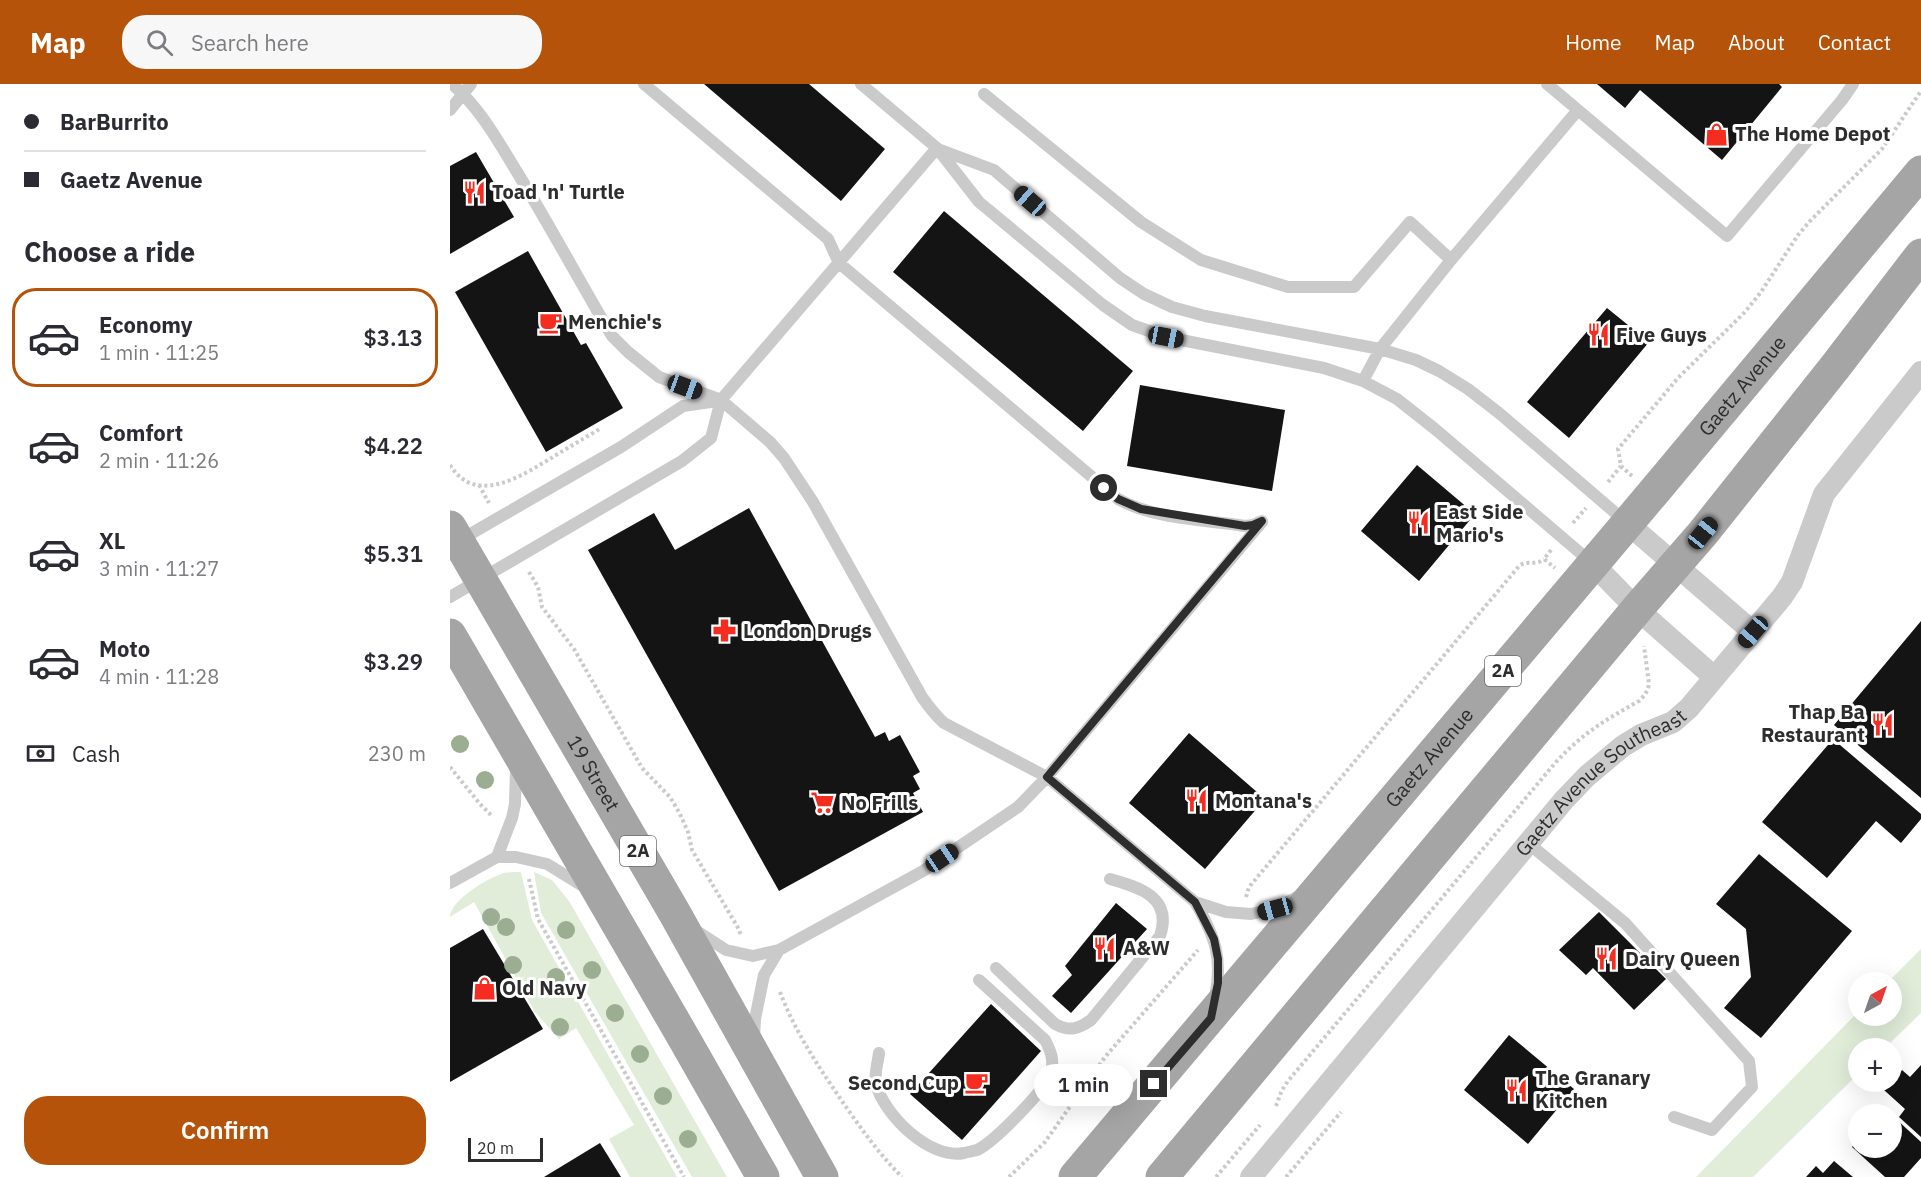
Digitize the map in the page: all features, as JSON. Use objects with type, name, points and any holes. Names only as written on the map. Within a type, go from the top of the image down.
[{"type":"main road","name":"Gaetz Avenue","points":[[1076,1174],[1211,1018],[1921,172]]},
{"type":"main road","points":[[1162,1177],[1703,533],[1921,255]]},
{"type":"main road","name":"19 Street","points":[[453,538],[480,579],[674,912],[822,1177]]},
{"type":"main road","points":[[450,635],[763,1177]]},
{"type":"street","name":"Gaetz Avenue Southeast","points":[[1251,1177],[1564,801],[1604,760],[1641,735],[1673,722],[1689,708],[1753,632],[1792,582],[1824,494],[1921,372]]},
{"type":"street","points":[[1628,523],[1753,632]]},
{"type":"street","points":[[1592,564],[1637,609],[1714,677]]},
{"type":"lane","points":[[452,84],[467,89],[538,206],[612,336],[659,377],[721,400],[770,442],[784,458],[813,502],[931,711],[944,723],[1047,777],[1195,902],[1226,912],[1251,914],[1275,909],[1329,878]]},
{"type":"lane","points":[[644,84],[828,239],[839,263],[1118,499],[1141,509],[1170,515],[1245,526],[1262,521],[1047,777],[1018,807],[923,871],[779,950],[753,956],[726,950],[702,935],[674,912]]},
{"type":"lane","points":[[861,84],[937,148],[979,202],[1103,305],[1132,324],[1166,337],[1324,368],[1363,381],[1397,399],[1592,564]]},
{"type":"lane","points":[[1547,84],[1727,236],[1853,84]]},
{"type":"lane","points":[[450,110],[467,89]]},
{"type":"lane","points":[[984,94],[1141,222],[1201,260],[1288,287],[1354,287],[1410,222],[1451,260]]},
{"type":"lane","points":[[1363,381],[1380,349],[1451,260],[1578,110]]},
{"type":"lane","points":[[450,597],[682,461],[711,438],[721,400],[937,148]]},
{"type":"lane","points":[[937,148],[994,170],[1120,278],[1163,303],[1205,316],[1380,349],[1416,360],[1439,371],[1499,412],[1628,523]]},
{"type":"lane","points":[[453,538],[630,442],[683,406],[721,400]]},
{"type":"lane","points":[[497,857],[513,818],[516,750]]},
{"type":"lane","points":[[1528,843],[1625,923],[1749,1061],[1752,1087],[1712,1130],[1674,1117]]},
{"type":"lane","points":[[450,883],[497,857],[525,858],[547,864],[602,897]]},
{"type":"lane","points":[[996,968],[1055,1024],[1064,1029],[1072,1030],[1081,1027],[1090,1020],[1160,936],[1163,926],[1160,905],[1139,887],[1110,879]]},
{"type":"lane","points":[[1195,902],[1214,939],[1218,959],[1218,983],[1211,1018]]},
{"type":"lane","points":[[753,1054],[755,1018],[764,975],[779,950]]},
{"type":"lane","points":[[879,1053],[875,1082],[902,1125],[928,1146],[945,1152],[961,1154],[977,1149],[1002,1131],[1043,1087],[1050,1076],[1053,1065],[1051,1052],[1045,1040],[979,980]]},
{"type":"path","points":[[1621,466],[1618,449],[1678,378],[1754,302],[1804,228],[1816,213],[1882,149],[1921,91]]},
{"type":"path","points":[[450,465],[460,477],[472,484],[504,483],[521,476],[601,428]]},
{"type":"path","points":[[1245,903],[1249,887],[1520,565],[1538,563],[1544,559]]},
{"type":"path","points":[[538,587],[542,607],[574,649],[642,768],[670,797],[680,814],[688,832],[692,850],[741,936]]},
{"type":"path","points":[[1269,1114],[1277,1105],[1288,1081],[1563,754],[1599,723],[1644,696],[1649,684],[1643,643]]},
{"type":"path","points":[[450,767],[499,823]]},
{"type":"path","points":[[528,870],[538,919],[684,1177]]},
{"type":"path","points":[[1009,1177],[1046,1142],[1105,1057],[1129,1029],[1195,953],[1207,947]]},
{"type":"path","points":[[772,988],[780,993],[790,1018],[828,1081],[876,1150],[902,1177]]},
{"type":"path","points":[[1286,1177],[1341,1112]]},
{"type":"path","points":[[1216,1177],[1262,1123]]},
{"type":"green space","points":[[521,872],[532,920],[677,1177],[630,1177],[609,1139],[634,1125],[576,1028],[559,1039],[535,1012],[474,902],[450,917],[456,904],[478,886],[501,874]]},
{"type":"green space","points":[[534,872],[552,880],[569,901],[727,1177],[692,1177],[541,913]]},
{"type":"green space","points":[[1921,949],[1921,1013],[1895,1038],[1848,1038],[1848,1084],[1753,1177],[1696,1177],[1848,1022],[1848,1026],[1902,1026],[1902,972],[1898,972]]},
{"type":"building","points":[[704,84],[809,84],[885,149],[841,201]]},
{"type":"building","name":"The Home Depot","points":[[1597,84],[1779,84],[1782,87],[1722,160],[1640,90],[1625,108]]},
{"type":"building","name":"Toad 'n' Turtle","points":[[476,152],[514,217],[450,254],[450,166]]},
{"type":"building","points":[[944,211],[1133,371],[1083,431],[893,272]]},
{"type":"building","points":[[528,251],[581,345],[586,343],[623,408],[546,452],[455,292]]},
{"type":"building","points":[[1607,308],[1649,342],[1569,438],[1527,402]]},
{"type":"building","points":[[1140,385],[1285,410],[1272,491],[1127,466]]},
{"type":"building","name":"East Side Mario's","points":[[1417,465],[1475,514],[1419,581],[1361,531]]},
{"type":"building","name":"London Drugs","points":[[749,508],[875,737],[885,732],[889,741],[900,735],[920,772],[913,776],[920,789],[913,793],[923,812],[779,891],[588,550],[654,513],[675,550]]},
{"type":"building","points":[[1921,621],[1921,798],[1834,725]]},
{"type":"building","name":"Montana's","points":[[1189,733],[1265,799],[1205,869],[1129,803]]},
{"type":"building","points":[[1833,739],[1921,814],[1921,819],[1901,843],[1876,821],[1827,878],[1762,822]]},
{"type":"building","points":[[1759,854],[1852,931],[1761,1038],[1724,1008],[1751,977],[1746,929],[1716,904]]},
{"type":"building","name":"A&W","points":[[1116,903],[1147,929],[1071,1013],[1052,996],[1072,975],[1065,966]]},
{"type":"building","name":"Dairy Queen","points":[[1599,912],[1666,979],[1634,1010],[1593,968],[1586,975],[1559,950]]},
{"type":"building","name":"Old Navy","points":[[483,929],[543,1029],[450,1082],[450,948]]},
{"type":"building","points":[[991,1004],[1041,1051],[962,1140],[910,1094]]},
{"type":"building","points":[[1509,1035],[1574,1089],[1528,1144],[1464,1090]]},
{"type":"building","points":[[1921,1065],[1921,1137],[1902,1120],[1902,1113],[1905,1109],[1902,1104],[1886,1092],[1902,1092],[1902,1070],[1910,1077]]},
{"type":"building","points":[[1902,1124],[1921,1142],[1921,1158],[1904,1177],[1885,1177],[1864,1158],[1902,1158]]},
{"type":"building","points":[[600,1143],[621,1177],[544,1177]]},
{"type":"building","points":[[1834,1161],[1853,1177],[1806,1177],[1816,1166],[1823,1173]]},
{"type":"place","name":"The Home Depot","points":[[1717,134]]},
{"type":"place","name":"Toad 'n' Turtle","points":[[474,192]]},
{"type":"place","name":"Menchie's","points":[[550,322]]},
{"type":"place","name":"Five Guys","points":[[1598,335]]},
{"type":"place","name":"East Side Mario's","points":[[1418,523]]},
{"type":"place","name":"London Drugs","points":[[725,631]]},
{"type":"place","name":"Thap Ba Restaurant","points":[[1883,724]]},
{"type":"place","name":"Montana's","points":[[1197,801]]},
{"type":"place","name":"No Frills","points":[[823,803]]},
{"type":"place","name":"A&W","points":[[1105,948]]},
{"type":"place","name":"Dairy Queen","points":[[1607,959]]},
{"type":"place","name":"Old Navy","points":[[484,988]]},
{"type":"place","name":"Second Cup","points":[[977,1083]]},
{"type":"place","name":"The Granary Kitchen","points":[[1517,1090]]},
{"type":"route","points":[[1104,488],[1118,499],[1141,509],[1245,526],[1262,521],[1047,777],[1195,902],[1214,939],[1218,959],[1218,983],[1211,1018],[1154,1084]]}]
